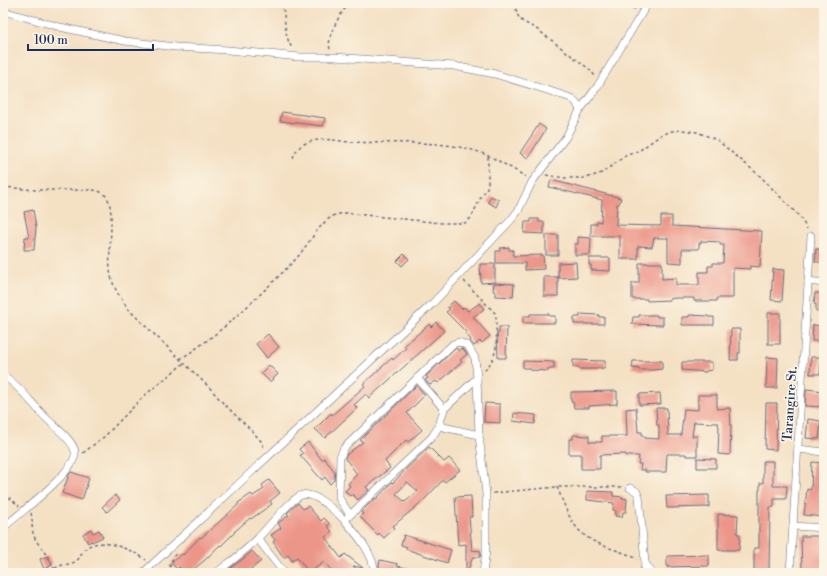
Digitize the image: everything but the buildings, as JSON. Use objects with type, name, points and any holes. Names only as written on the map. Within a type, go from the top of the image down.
[{"type":"street","points":[[143,573],[433,303],[511,220],[518,211],[538,172],[566,137],[580,110],[597,87],[648,3]]},
{"type":"street","points":[[3,14],[10,13],[60,27],[125,41],[176,47],[228,50],[299,57],[335,57],[454,66],[495,74],[571,98],[576,102],[580,110]]},
{"type":"street","name":"Tarangire St.","points":[[790,573],[811,236]]},
{"type":"street","points":[[808,281],[824,283]]},
{"type":"street","points":[[375,573],[364,543],[347,518],[339,498],[340,457],[344,448],[417,378],[454,344],[459,342],[468,346],[475,358],[478,378],[479,435],[486,494],[486,550],[483,573]]},
{"type":"street","points":[[3,375],[19,388],[38,410],[71,443],[75,452],[75,459],[68,470],[54,485],[3,528]]},
{"type":"street","points":[[417,378],[444,409]]},
{"type":"street","points":[[347,518],[432,438],[439,426],[444,409],[478,378]]},
{"type":"street","points":[[439,426],[479,435]]},
{"type":"street","points":[[798,449],[824,452]]},
{"type":"street","points":[[630,488],[636,491],[639,496],[645,563],[644,573]]},
{"type":"street","points":[[216,573],[258,539],[294,500],[302,495],[310,496],[326,503],[347,518]]},
{"type":"street","points":[[793,526],[824,528]]},
{"type":"street","points":[[258,539],[284,573]]},
{"type":"street","points":[[645,563],[652,573]]},
{"type":"path","points":[[282,3],[286,32],[290,45],[299,57]]},
{"type":"path","points":[[335,57],[329,46],[330,37],[345,7],[350,3]]},
{"type":"path","points":[[517,3],[516,9],[518,16],[522,21],[538,30],[590,68],[594,73],[597,87]]},
{"type":"path","points":[[614,3],[644,10]]},
{"type":"path","points":[[538,172],[552,177],[586,178],[602,173],[625,156],[640,150],[661,135],[682,130],[697,132],[717,140],[760,176],[800,216],[811,236]]},
{"type":"path","points":[[293,158],[295,152],[301,146],[310,142],[330,139],[349,142],[414,143],[456,147],[470,149],[500,162],[532,182]]},
{"type":"path","points":[[180,359],[192,352],[236,316],[295,260],[326,221],[334,215],[345,213],[442,223],[465,223],[472,218],[481,197],[487,188],[488,157]]},
{"type":"path","points":[[3,187],[36,190],[98,190],[106,196],[110,210],[109,256],[110,274],[114,288],[130,311],[252,430],[262,442],[266,458]]},
{"type":"path","points":[[458,276],[495,313],[496,318],[496,354],[489,367],[478,378]]},
{"type":"path","points":[[75,459],[105,436],[144,396],[184,363]]},
{"type":"path","points":[[557,487],[572,523],[585,535],[598,544],[634,557],[645,563]]},
{"type":"path","points":[[486,494],[557,487],[630,488]]},
{"type":"path","points":[[3,496],[10,498],[26,508],[32,514],[33,533],[36,541],[54,568]]},
{"type":"path","points":[[51,573],[54,568],[75,562],[85,549],[100,543],[124,548],[137,553],[152,565]]}]
